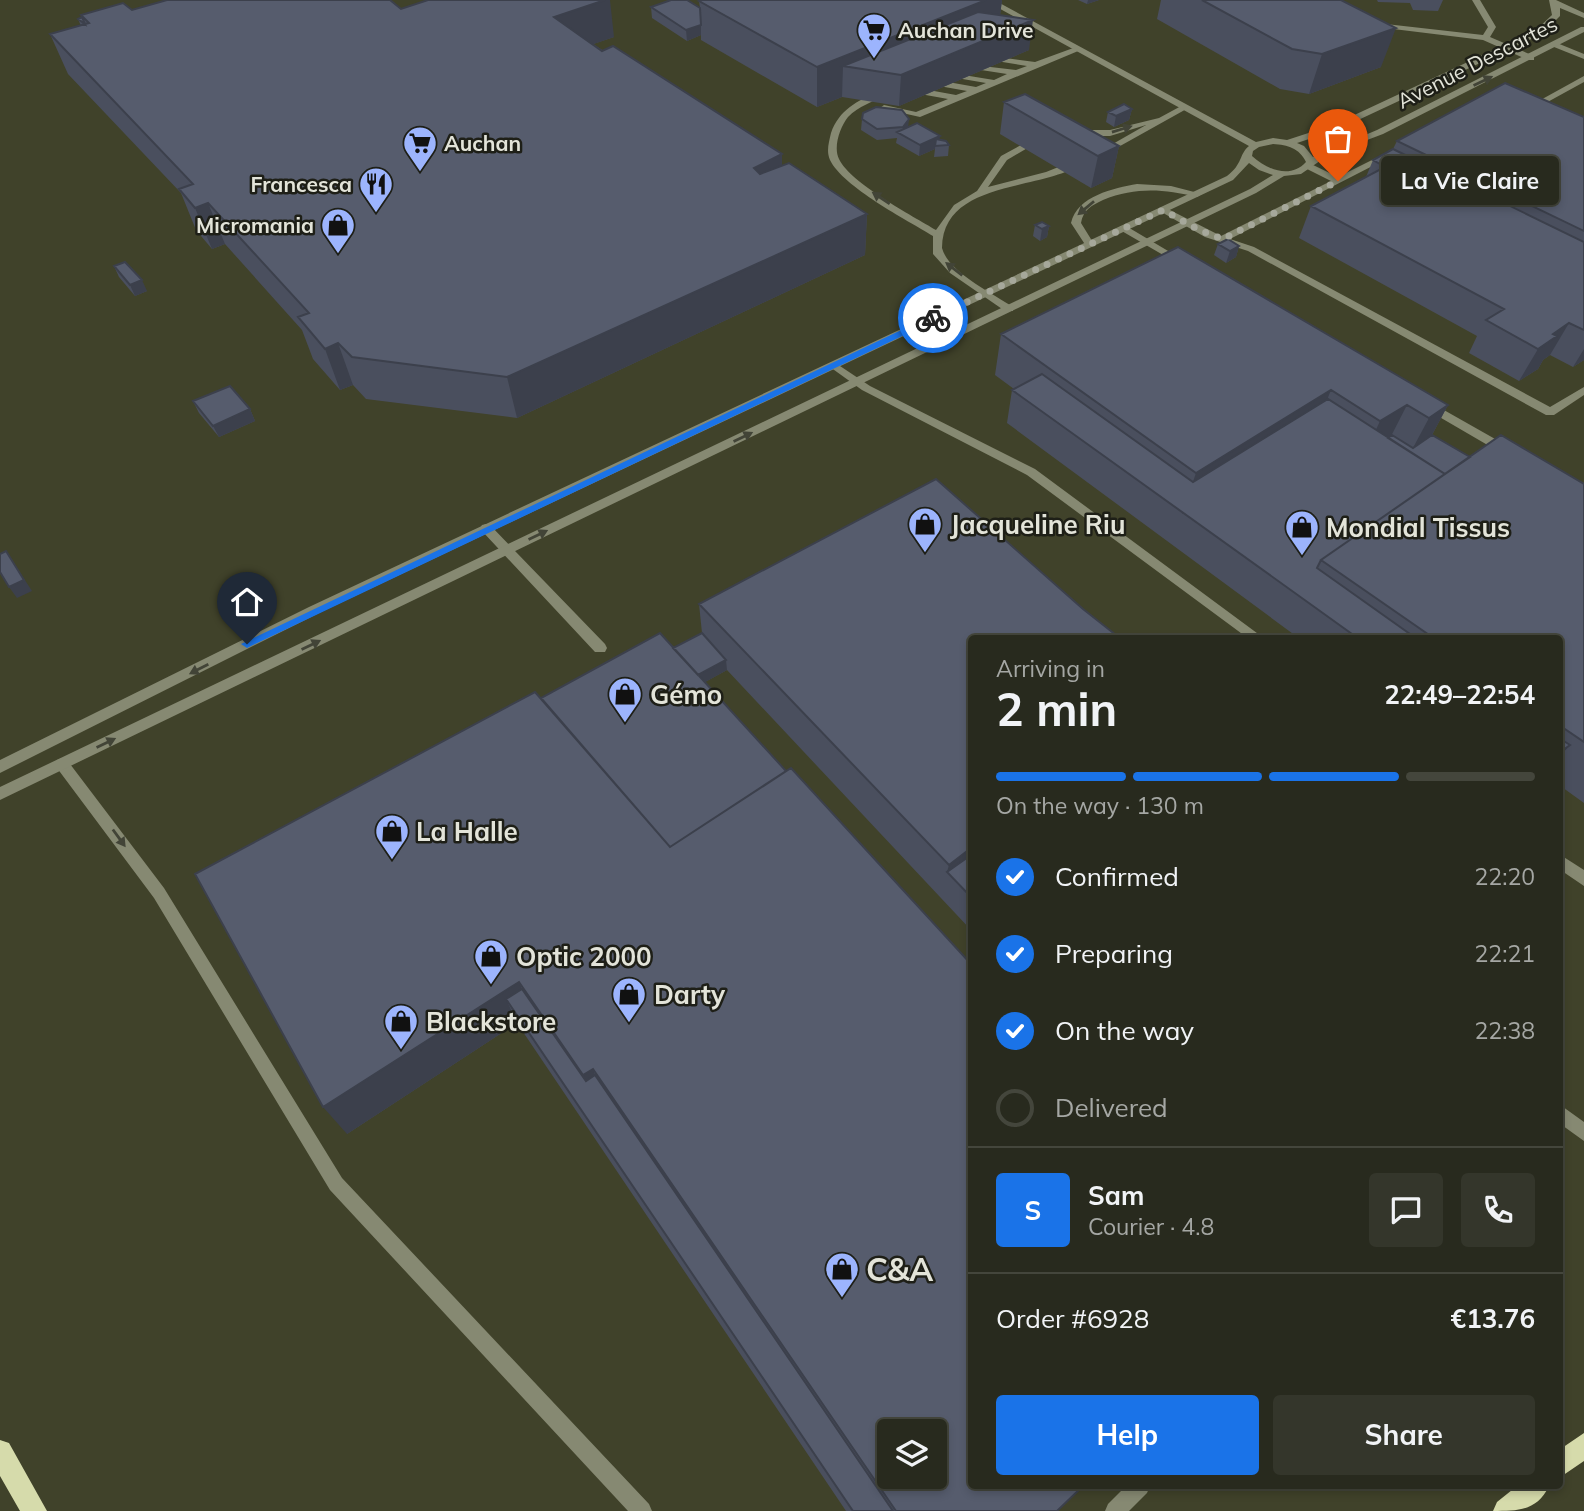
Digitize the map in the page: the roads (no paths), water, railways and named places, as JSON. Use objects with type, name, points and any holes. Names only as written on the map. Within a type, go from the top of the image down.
[{"type":"main road","points":[[1563,1463],[1584,1445]]},
{"type":"main road","points":[[0,1452],[34,1511]]},
{"type":"main road","points":[[1506,1511],[1532,1489]]},
{"type":"street","points":[[0,767],[486,528],[1197,194],[1237,173],[1249,158],[1249,150],[1255,145],[988,0]]},
{"type":"street","points":[[1476,0],[1492,27],[1485,38]]},
{"type":"street","points":[[1552,1],[1584,16]]},
{"type":"street","name":"Avenue Descartes","points":[[1255,145],[1272,141],[1286,143],[1322,133],[1506,47],[1550,24],[1557,11],[1552,1]]},
{"type":"street","points":[[1361,23],[1485,38],[1531,58]]},
{"type":"street","name":"Avenue Descartes","points":[[0,794],[1254,191],[1283,173],[1301,171],[1328,152],[1366,139],[1557,45],[1584,29]]},
{"type":"street","points":[[1557,45],[1584,57]]},
{"type":"street","points":[[859,103],[918,115],[1036,65],[1079,50]]},
{"type":"street","points":[[963,59],[974,54],[1036,65]]},
{"type":"street","points":[[943,68],[952,64],[1017,73]]},
{"type":"street","points":[[925,75],[933,72],[995,82]]},
{"type":"street","points":[[938,235],[854,180],[838,166],[833,151],[838,125],[846,113],[859,103],[893,91],[916,79],[977,90]]},
{"type":"street","points":[[1517,115],[1584,79]]},
{"type":"street","points":[[893,91],[957,98]]},
{"type":"street","points":[[915,102],[938,106]]},
{"type":"street","points":[[1067,134],[1110,132],[1159,119],[1186,107]]},
{"type":"street","points":[[980,191],[1055,172],[1129,140],[1159,119]]},
{"type":"street","points":[[1009,309],[952,269],[939,256],[938,235],[950,214],[980,191],[1010,153],[1045,136]]},
{"type":"street","points":[[1286,143],[1306,152],[1310,164],[1338,181]]},
{"type":"street","points":[[1223,239],[1398,150]]},
{"type":"street","points":[[1249,158],[1259,167],[1283,173]]},
{"type":"street","points":[[1089,244],[1076,223],[1079,212],[1090,203],[1118,190],[1140,185],[1197,194]]},
{"type":"street","points":[[1163,210],[1223,239],[1251,249],[1550,412],[1584,390]]},
{"type":"street","points":[[1123,228],[1195,270]]},
{"type":"street","points":[[834,365],[858,382],[1031,472],[1254,635]]},
{"type":"street","points":[[1412,396],[1520,459]]},
{"type":"street","points":[[486,528],[600,648]]},
{"type":"street","points":[[62,764],[159,893],[337,1184],[642,1511]]},
{"type":"street","points":[[1563,863],[1584,879]]},
{"type":"street","points":[[1563,1115],[1584,1133]]},
{"type":"street","points":[[1115,1511],[1137,1489]]},
{"type":"place","name":"Auchan Drive","points":[[874,60]]},
{"type":"place","name":"Auchan","points":[[420,173]]},
{"type":"place","name":"La Vie Claire","points":[[1338,181]]},
{"type":"place","name":"Francesca","points":[[376,214]]},
{"type":"place","name":"Micromania","points":[[338,255]]},
{"type":"place","name":"Jacqueline Riu","points":[[925,554]]},
{"type":"place","name":"Mondial Tissus","points":[[1302,557]]},
{"type":"place","name":"Gémo","points":[[625,724]]},
{"type":"place","name":"La Halle","points":[[392,861]]},
{"type":"place","name":"Optic 2000","points":[[491,986]]},
{"type":"place","name":"Darty","points":[[629,1024]]},
{"type":"place","name":"Blackstore","points":[[401,1051]]},
{"type":"place","name":"C&A","points":[[842,1299]]}]
